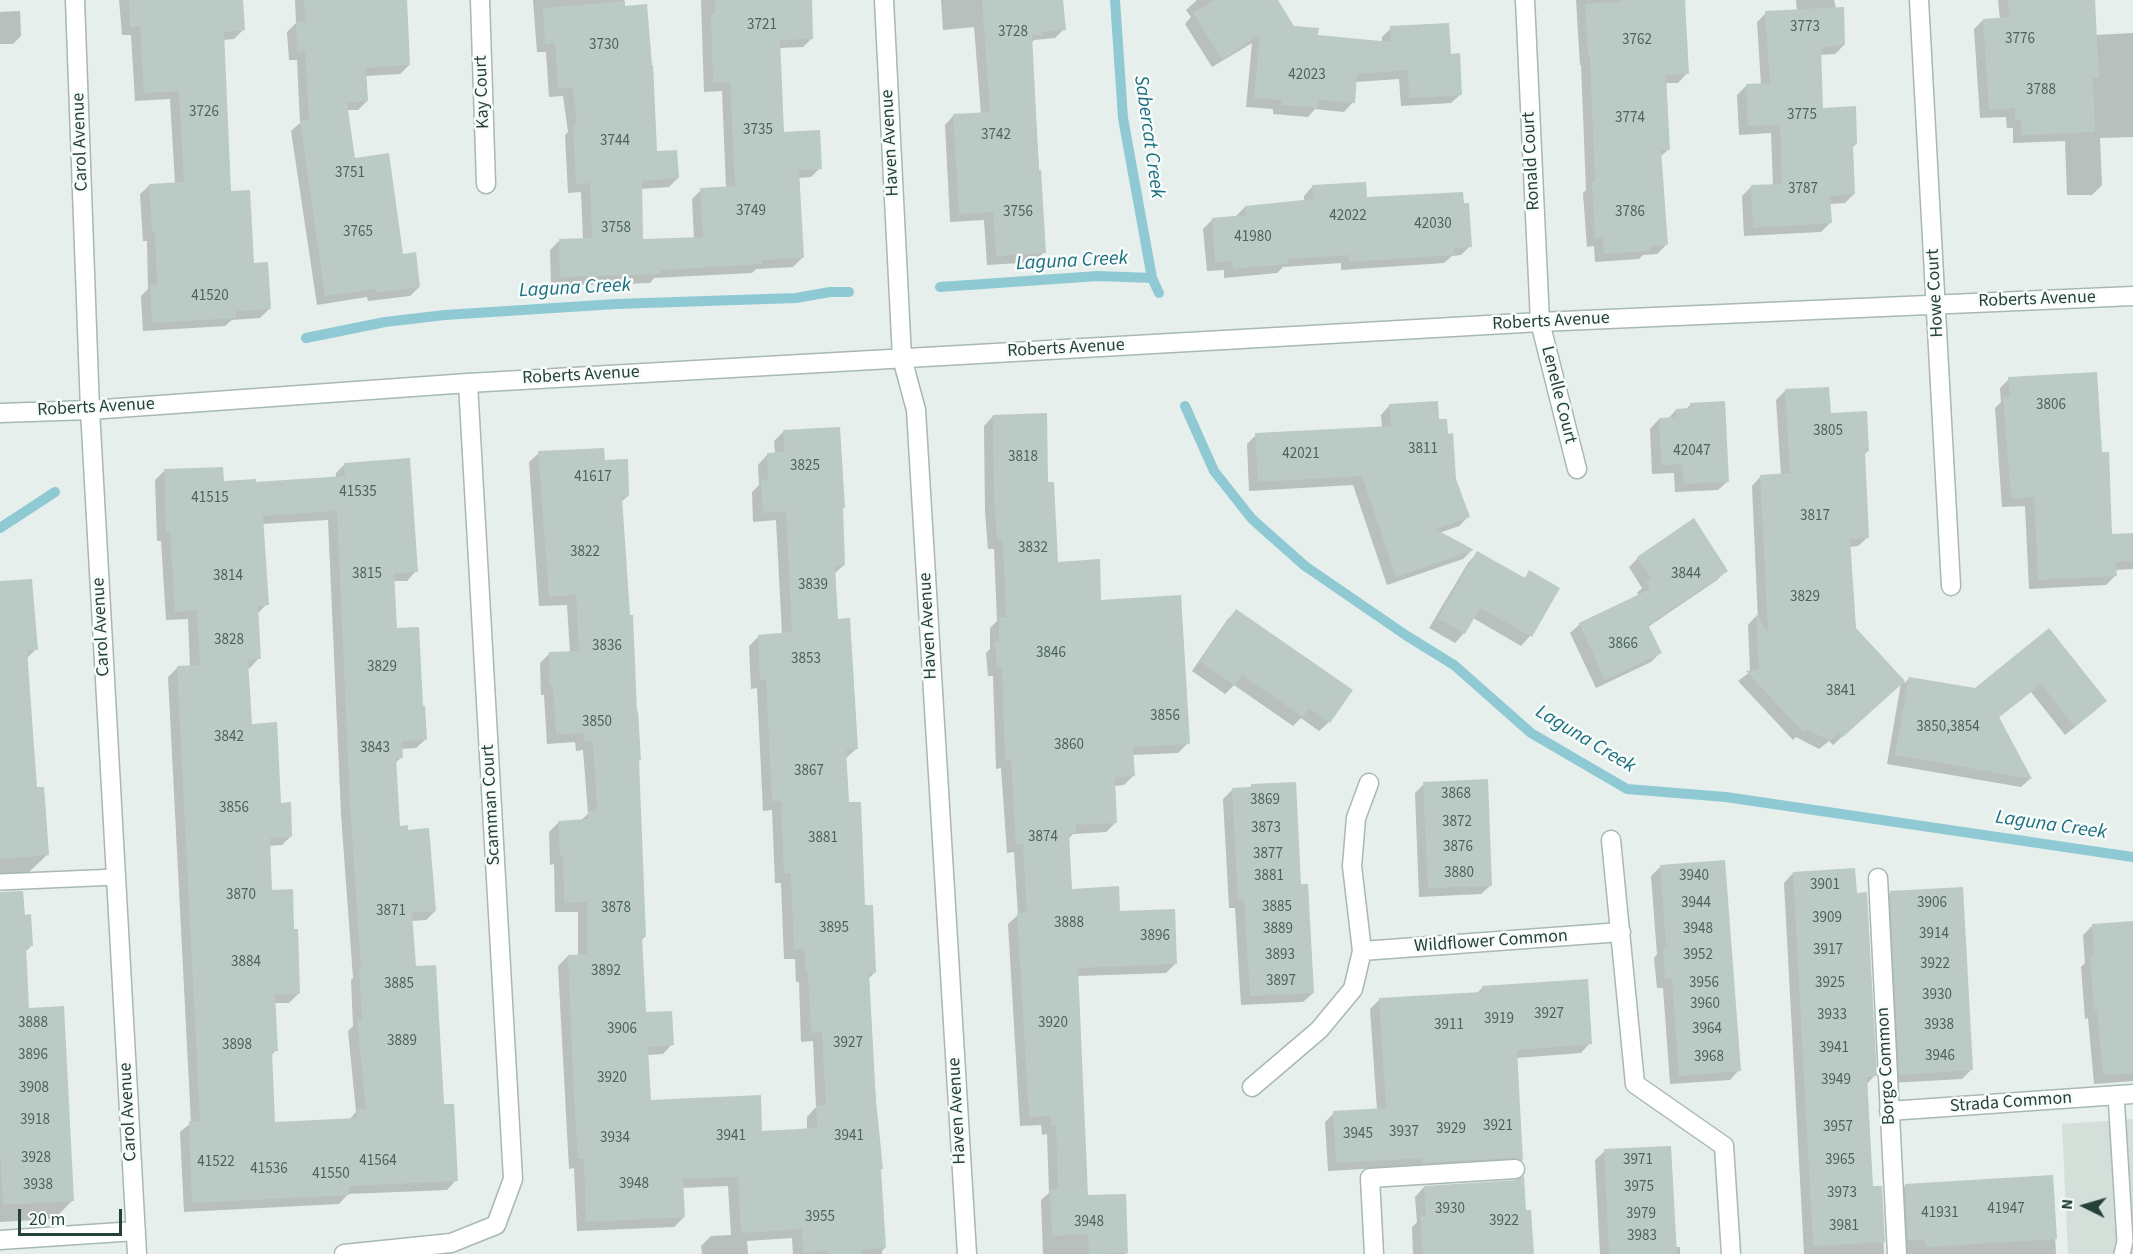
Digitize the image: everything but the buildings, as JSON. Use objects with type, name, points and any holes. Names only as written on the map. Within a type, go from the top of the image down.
[{"type":"street","name":"Carol Avenue","points":[[75,0],[90,410],[137,1254]]},
{"type":"street","name":"Kay Court","points":[[480,0],[486,184]]},
{"type":"street","name":"Haven Avenue","points":[[884,0],[902,358],[916,410],[966,1254]]},
{"type":"street","name":"Ronald Court","points":[[1525,0],[1540,322]]},
{"type":"street","name":"Howe Court","points":[[1918,0],[1952,586]]},
{"type":"street","name":"Roberts Avenue","points":[[0,413],[90,410],[468,383],[1540,322],[2133,296]]},
{"type":"street","name":"Lenelle Court","points":[[1540,322],[1577,469]]},
{"type":"street","name":"Scamman Court","points":[[344,1254],[451,1243],[496,1225],[513,1179],[468,383]]},
{"type":"street","points":[[1252,1087],[1318,1030],[1353,989],[1362,951],[1352,866],[1356,818],[1369,783]]},
{"type":"street","points":[[1611,840],[1635,1084],[1724,1146],[1731,1254]]},
{"type":"street","name":"Borgo Common","points":[[1878,878],[1897,1254]]},
{"type":"street","name":"Wildflower Common","points":[[1362,951],[1621,932]]},
{"type":"street","name":"Strada Common","points":[[1889,1111],[2124,1095]]},
{"type":"street","points":[[1374,1254],[1370,1178],[1515,1169]]},
{"type":"street","points":[[0,1240],[136,1231]]},
{"type":"lane","points":[[0,882],[116,877]]},
{"type":"lane","points":[[2122,1254],[2125,1241],[2124,1095]]},
{"type":"shaded area","points":[[2133,1119],[2133,1254],[2068,1254],[2062,1124]]},
{"type":"waterway","name":"Sabercat Creek","points":[[1115,0],[1123,118],[1152,278],[1159,293]]},
{"type":"waterway","name":"Laguna Creek","points":[[940,287],[1098,276],[1152,278]]},
{"type":"waterway","name":"Laguna Creek","points":[[306,338],[385,322],[445,315],[616,304],[796,298],[830,292],[849,292]]},
{"type":"waterway","name":"Laguna Creek","points":[[1185,406],[1214,471],[1252,519],[1305,566],[1407,636],[1454,665],[1531,733],[1627,789],[1726,797],[2133,857]]},
{"type":"waterway","name":"Laguna Creek","points":[[0,528],[55,492]]}]
